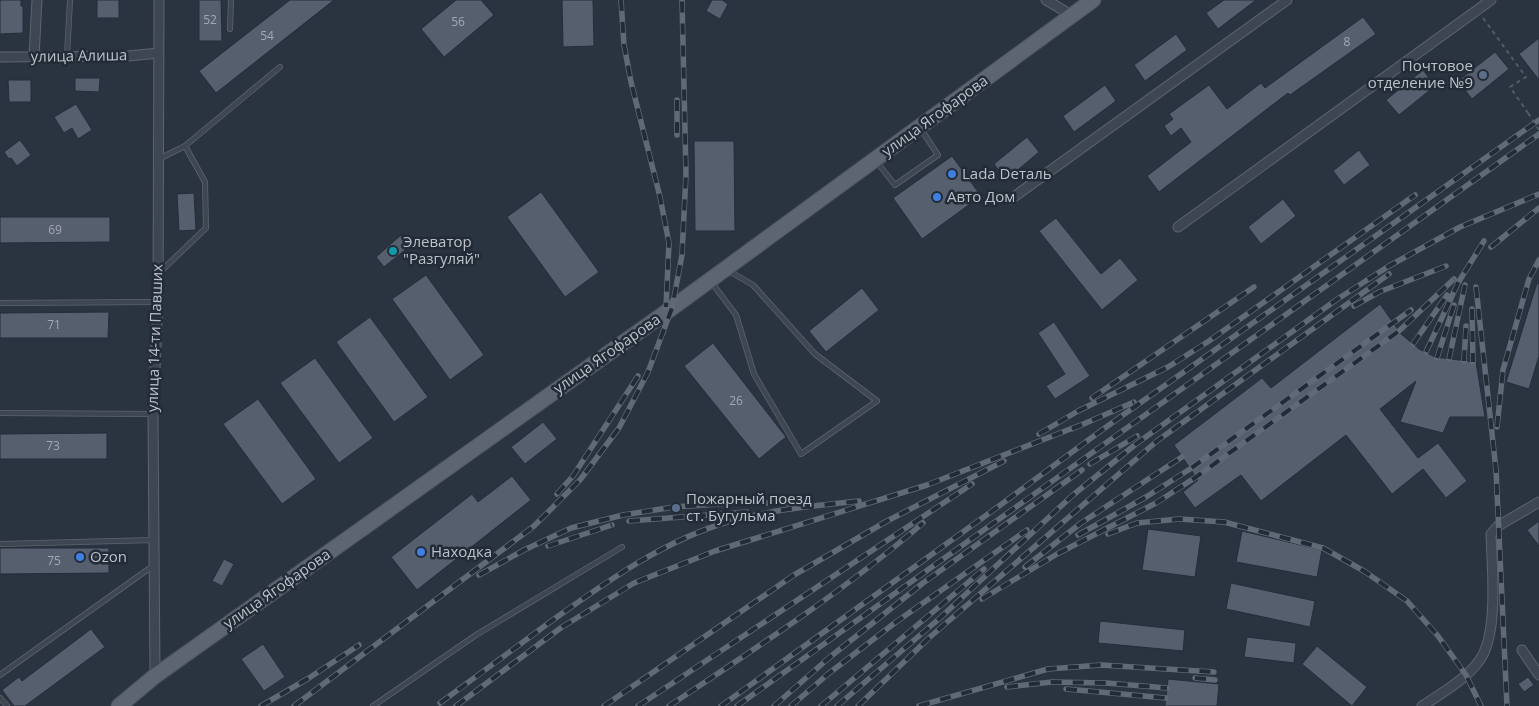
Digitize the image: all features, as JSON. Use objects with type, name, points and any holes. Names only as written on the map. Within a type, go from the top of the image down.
[{"type":"main road","name":"улица Ягофарова","points":[[119,706],[155,676],[726,269],[1093,0]]},
{"type":"street","points":[[34,57],[37,0]]},
{"type":"street","name":"улица 14-ти Павших","points":[[155,676],[153,414],[158,302],[159,0]]},
{"type":"street","points":[[1046,0],[1072,16]]},
{"type":"street","points":[[1011,199],[1287,0]]},
{"type":"street","points":[[1178,227],[1491,0]]},
{"type":"street","name":"улица Алиша","points":[[0,56],[128,56],[159,53]]},
{"type":"street","points":[[1422,706],[1466,675],[1480,660],[1488,646],[1492,627],[1491,534],[1498,526],[1539,502]]},
{"type":"street","points":[[1522,650],[1539,675]]},
{"type":"lane","points":[[67,56],[70,0]]},
{"type":"lane","points":[[230,29],[231,0]]},
{"type":"lane","points":[[158,160],[185,146],[280,67]]},
{"type":"lane","points":[[876,159],[895,185],[938,155],[920,127]]},
{"type":"lane","points":[[158,274],[206,228],[206,182],[185,146]]},
{"type":"lane","points":[[710,280],[736,315],[754,374],[801,454],[877,401],[815,354],[753,285],[726,269]]},
{"type":"lane","points":[[0,303],[158,302]]},
{"type":"lane","points":[[0,413],[153,414]]},
{"type":"lane","points":[[0,544],[154,540]]},
{"type":"lane","points":[[373,706],[476,636],[622,547]]},
{"type":"lane","points":[[0,675],[154,565]]},
{"type":"lane","points":[[0,698],[7,706]]},
{"type":"path","points":[[1478,10],[1526,77],[1510,87],[1539,130]]},
{"type":"building","points":[[0,0],[21,0],[21,6],[23,6],[23,33],[0,34]]},
{"type":"building","points":[[97,0],[119,0],[119,18],[97,18]]},
{"type":"building","points":[[199,0],[221,0],[222,41],[199,41]]},
{"type":"building","points":[[290,0],[334,0],[216,93],[199,71]]},
{"type":"building","points":[[456,0],[481,0],[494,15],[444,57],[421,29]]},
{"type":"building","points":[[562,0],[593,0],[594,46],[563,47]]},
{"type":"building","points":[[712,0],[722,0],[728,4],[720,19],[706,11]]},
{"type":"building","points":[[1224,0],[1256,0],[1218,29],[1206,13]]},
{"type":"building","points":[[1363,17],[1376,34],[1290,95],[1288,93],[1159,192],[1147,176],[1191,142],[1181,128],[1171,136],[1164,126],[1173,119],[1169,114],[1209,85],[1227,109],[1261,83],[1265,88]]},
{"type":"building","points":[[1176,34],[1187,50],[1145,81],[1134,65]]},
{"type":"building","points":[[1539,38],[1539,80],[1519,54]]},
{"type":"building","points":[[1495,52],[1509,69],[1472,99],[1458,81]]},
{"type":"building","points":[[1423,70],[1435,86],[1399,115],[1386,100]]},
{"type":"building","points":[[75,78],[100,78],[99,92],[75,91]]},
{"type":"building","points":[[8,80],[31,80],[31,102],[9,102]]},
{"type":"building","points":[[1105,85],[1116,101],[1074,132],[1063,116]]},
{"type":"building","points":[[76,104],[92,130],[78,139],[72,128],[64,133],[54,117]]},
{"type":"building","points":[[1027,137],[1039,152],[1006,180],[994,164]]},
{"type":"building","points":[[20,140],[31,155],[17,166],[4,152]]},
{"type":"building","points":[[694,141],[734,141],[735,231],[695,231]]},
{"type":"building","points":[[1359,150],[1370,165],[1344,185],[1333,171]]},
{"type":"building","points":[[952,156],[981,196],[922,239],[893,198]]},
{"type":"building","points":[[541,192],[599,272],[565,297],[507,217]]},
{"type":"building","points":[[194,193],[196,230],[179,231],[177,194]]},
{"type":"building","points":[[1283,199],[1296,216],[1261,244],[1248,227]]},
{"type":"building","points":[[0,217],[110,217],[110,242],[0,243]]},
{"type":"building","points":[[1056,218],[1101,274],[1120,258],[1138,280],[1102,310],[1039,231]]},
{"type":"building","name":"Элеватор \"Разгуляй\"","points":[[401,235],[410,246],[384,267],[376,257]]},
{"type":"building","points":[[426,275],[484,355],[450,380],[392,299]]},
{"type":"building","points":[[1537,283],[1539,284],[1539,356],[1529,389],[1506,382]]},
{"type":"building","points":[[862,288],[879,310],[826,352],[809,331]]},
{"type":"building","points":[[1380,304],[1401,334],[1419,349],[1435,357],[1476,362],[1485,417],[1450,417],[1443,433],[1400,422],[1416,381],[1380,409],[1418,458],[1438,443],[1467,481],[1446,498],[1423,469],[1392,494],[1346,435],[1261,501],[1241,475],[1195,508],[1183,492],[1198,480],[1174,445],[1262,378],[1271,388]]},
{"type":"building","points":[[109,312],[108,338],[0,338],[0,313]]},
{"type":"building","points":[[370,317],[428,397],[394,422],[336,342]]},
{"type":"building","points":[[1054,322],[1090,376],[1055,399],[1046,386],[1065,374],[1038,333]]},
{"type":"building","points":[[713,343],[786,437],[759,459],[684,366]]},
{"type":"building","points":[[315,358],[373,438],[339,463],[280,383]]},
{"type":"building","points":[[258,399],[316,479],[282,504],[223,424]]},
{"type":"building","points":[[543,422],[557,439],[525,464],[511,447]]},
{"type":"building","points":[[107,433],[107,459],[0,459],[0,434]]},
{"type":"building","points":[[512,476],[531,500],[417,590],[391,557],[472,494],[478,502]]},
{"type":"building","points":[[1539,521],[1539,546],[1527,530]]},
{"type":"building","points":[[1148,529],[1201,536],[1195,577],[1142,570]]},
{"type":"building","points":[[1242,531],[1322,550],[1317,577],[1236,562]]},
{"type":"building","points":[[0,548],[109,548],[109,573],[0,574]]},
{"type":"building","points":[[224,559],[234,564],[222,586],[212,581]]},
{"type":"building","points":[[1231,583],[1315,601],[1310,627],[1226,609]]},
{"type":"building","points":[[1100,621],[1185,630],[1183,651],[1098,643]]},
{"type":"building","points":[[91,629],[105,647],[25,706],[14,706],[2,690],[19,677],[22,681]]},
{"type":"building","points":[[1247,637],[1296,643],[1294,663],[1244,657]]},
{"type":"building","points":[[263,644],[285,677],[264,691],[241,659]]},
{"type":"building","points":[[1317,646],[1367,687],[1352,706],[1302,664]]},
{"type":"building","points":[[1528,677],[1534,685],[1524,692],[1518,684]]},
{"type":"building","points":[[1168,679],[1219,684],[1217,706],[1165,706]]},
{"type":"railway","points":[[621,0],[624,45],[631,82],[660,197],[669,243],[666,307]]},
{"type":"railway","points":[[294,706],[534,526],[580,480],[619,428],[648,372],[672,308],[682,255],[686,174],[682,0]]},
{"type":"railway","points":[[677,100],[677,135]]},
{"type":"railway","points":[[721,706],[1102,430],[1539,120]]},
{"type":"railway","points":[[737,706],[1539,134]]},
{"type":"railway","points":[[837,706],[940,618],[1073,495],[1136,444],[1336,300],[1389,266],[1460,227],[1539,194]]},
{"type":"railway","points":[[1039,434],[1078,411],[1168,367],[1209,341],[1415,195]]},
{"type":"railway","points":[[1491,247],[1539,208]]},
{"type":"railway","points":[[1426,352],[1458,283],[1484,241]]},
{"type":"railway","points":[[1497,427],[1503,370],[1529,279],[1539,260]]},
{"type":"railway","points":[[1354,306],[1379,292],[1446,266]]},
{"type":"railway","points":[[858,706],[930,637],[1157,441],[1389,274]]},
{"type":"railway","points":[[982,599],[1057,554],[1156,503],[1196,477],[1399,331],[1454,279]]},
{"type":"railway","points":[[1449,359],[1465,285]]},
{"type":"railway","points":[[1092,398],[1254,287]]},
{"type":"railway","points":[[1476,287],[1496,470],[1507,706]]},
{"type":"railway","points":[[1413,344],[1447,295]]},
{"type":"railway","points":[[1437,358],[1454,305]]},
{"type":"railway","points":[[1472,309],[1473,362]]},
{"type":"railway","points":[[1078,535],[1146,497],[1190,469],[1411,310]]},
{"type":"railway","points":[[1464,361],[1466,326]]},
{"type":"railway","points":[[557,494],[573,476],[638,376]]},
{"type":"railway","points":[[1072,429],[1134,402]]},
{"type":"railway","points":[[456,706],[562,627],[634,583],[715,551],[927,485],[1078,426]]},
{"type":"railway","points":[[1090,464],[1137,436]]},
{"type":"railway","points":[[1025,567],[1081,523],[1182,457]]},
{"type":"railway","points":[[604,706],[794,575],[887,521],[1004,461]]},
{"type":"railway","points":[[774,706],[830,657],[923,583],[1082,470]]},
{"type":"railway","points":[[638,706],[972,484]]},
{"type":"railway","points":[[440,703],[614,577],[682,539],[706,529],[747,517],[795,508],[859,501]]},
{"type":"railway","points":[[479,575],[524,550],[571,528],[623,515],[674,507],[733,503],[790,503]]},
{"type":"railway","points":[[629,521],[747,512]]},
{"type":"railway","points":[[1108,534],[1137,523],[1179,519],[1224,522],[1323,548],[1364,571],[1407,601],[1438,636],[1466,675],[1481,706]]},
{"type":"railway","points":[[669,706],[767,641],[831,595],[923,523]]},
{"type":"railway","points":[[548,546],[612,525]]},
{"type":"railway","points":[[791,706],[828,674],[896,622],[1027,530]]},
{"type":"railway","points":[[821,706],[984,569]]},
{"type":"railway","points":[[261,706],[309,678],[359,645]]},
{"type":"railway","points":[[919,706],[1048,669],[1101,665],[1214,672]]},
{"type":"railway","points":[[1195,678],[1215,680]]},
{"type":"railway","points":[[1007,687],[1052,682],[1106,683],[1167,688]]},
{"type":"railway","points":[[1066,689],[1166,698]]},
{"type":"place","name":"Почтовое отделение №9","points":[[1483,75]]},
{"type":"place","name":"Lada Dеталь","points":[[952,174]]},
{"type":"place","name":"Авто Дом","points":[[937,197]]},
{"type":"place","name":"Элеватор \"Разгуляй\"","points":[[393,251]]},
{"type":"place","name":"Пожарный поезд ст. Бугульма","points":[[676,508]]},
{"type":"place","name":"Находка","points":[[421,552]]},
{"type":"place","name":"Ozon","points":[[80,557]]}]
